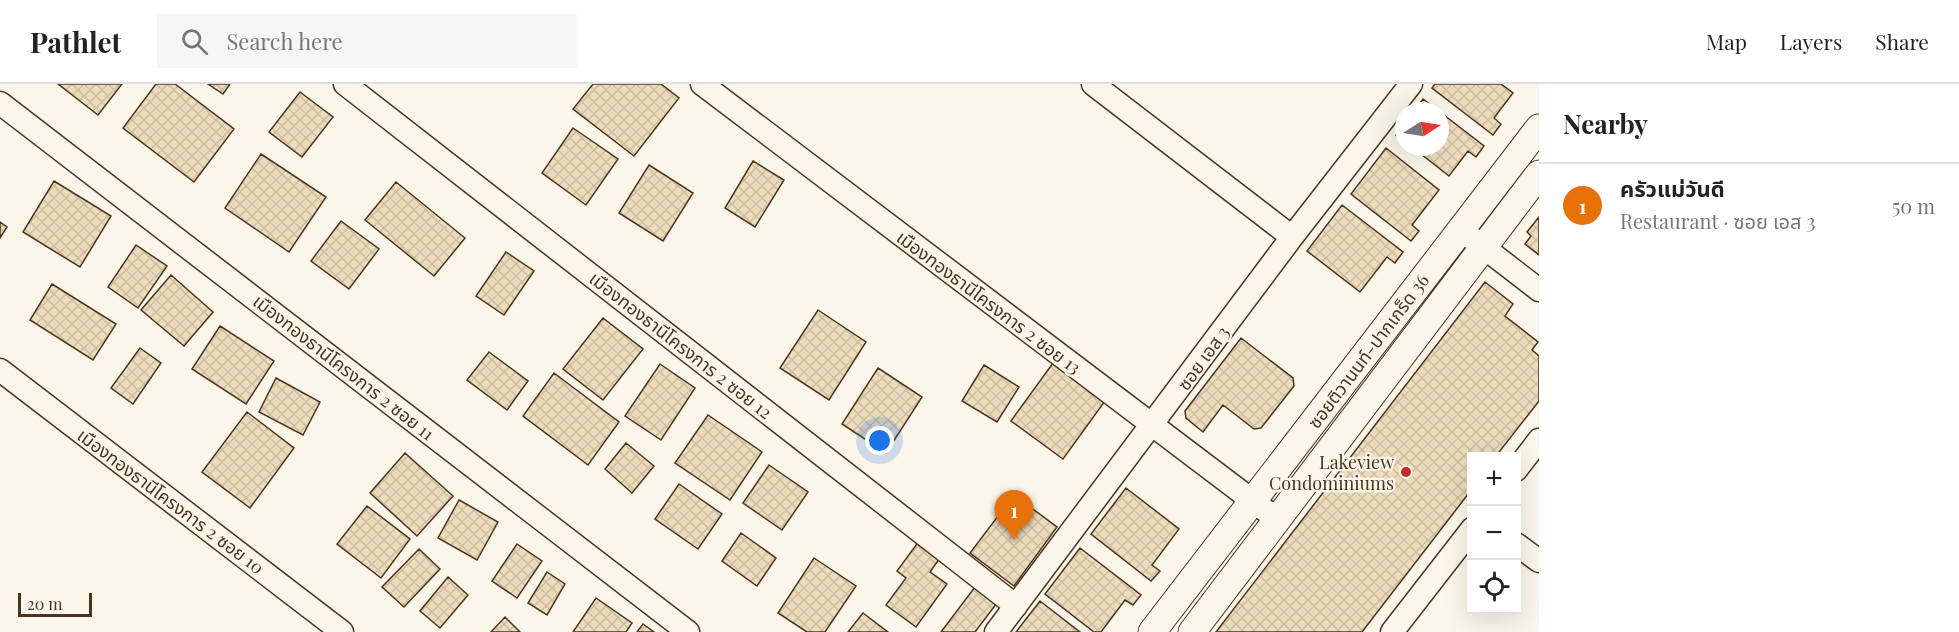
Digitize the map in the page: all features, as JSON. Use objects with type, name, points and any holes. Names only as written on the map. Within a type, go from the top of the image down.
[{"type":"street","name":"เมืองทองธานีโครงการ 2 ซอย 12","points":[[345,84],[1016,606]]},
{"type":"street","name":"เมืองทองธานีโครงการ 2 ซอย 13","points":[[702,84],[1278,520]]},
{"type":"street","points":[[1093,84],[1292,237]]},
{"type":"street","name":"ซอย เอส 3","points":[[996,632],[1153,426],[1292,237],[1410,84]]},
{"type":"street","name":"เมืองทองธานีโครงการ 2 ซอย 11","points":[[0,103],[688,632]]},
{"type":"street","name":"ซอยติวานนท์-ปากเกร็ด 36","points":[[1152,632],[1539,128]]},
{"type":"street","name":"ซอยติวานนท์-ปากเกร็ด 36","points":[[1192,632],[1539,174]]},
{"type":"street","points":[[1460,229],[1539,290]]},
{"type":"street","name":"เมืองทองธานีโครงการ 2 ซอย 10","points":[[0,370],[342,632]]},
{"type":"street","points":[[1521,463],[1539,440]]},
{"type":"street","points":[[1392,632],[1467,534]]},
{"type":"street","points":[[1521,548],[1539,561]]},
{"type":"building","points":[[58,84],[122,84],[98,115]]},
{"type":"building","points":[[156,84],[175,84],[234,129],[194,182],[123,128]]},
{"type":"building","points":[[208,84],[230,84],[223,94]]},
{"type":"building","points":[[593,84],[661,84],[679,98],[634,156],[573,109]]},
{"type":"building","points":[[1435,84],[1501,84],[1513,93],[1494,118],[1501,124],[1493,135],[1432,88]]},
{"type":"building","points":[[300,92],[333,117],[302,157],[269,132]]},
{"type":"building","points":[[1449,119],[1484,146],[1476,157],[1468,151],[1449,176],[1423,156],[1449,156]]},
{"type":"building","points":[[573,128],[618,159],[586,205],[542,173]]},
{"type":"building","points":[[1386,148],[1439,190],[1412,225],[1419,231],[1411,241],[1351,194]]},
{"type":"building","points":[[261,154],[326,197],[289,252],[225,208]]},
{"type":"building","points":[[753,161],[784,180],[755,227],[725,208]]},
{"type":"building","points":[[649,165],[693,193],[663,241],[619,213]]},
{"type":"building","points":[[54,181],[111,216],[80,267],[23,232]]},
{"type":"building","points":[[396,182],[465,238],[434,276],[365,220]]},
{"type":"building","points":[[1342,205],[1403,252],[1395,263],[1387,257],[1360,292],[1307,251]]},
{"type":"building","points":[[1539,217],[1539,255],[1525,244],[1531,236],[1527,232]]},
{"type":"building","points":[[341,221],[379,249],[349,289],[311,261]]},
{"type":"building","points":[[0,222],[7,227],[0,238]]},
{"type":"building","points":[[136,245],[167,266],[138,308],[108,287]]},
{"type":"building","points":[[506,252],[534,271],[504,315],[476,296]]},
{"type":"building","points":[[171,275],[213,312],[184,346],[141,310]]},
{"type":"building","name":"Lakeview Condominiums","points":[[1485,282],[1513,304],[1505,316],[1538,342],[1532,350],[1539,356],[1539,401],[1499,452],[1467,452],[1467,496],[1362,632],[1216,632]]},
{"type":"building","points":[[52,284],[116,324],[93,360],[30,320]]},
{"type":"building","points":[[818,310],[866,342],[829,400],[780,368]]},
{"type":"building","points":[[603,318],[643,349],[603,400],[563,369]]},
{"type":"building","points":[[220,326],[274,361],[246,404],[192,369]]},
{"type":"building","points":[[1241,338],[1293,378],[1294,386],[1261,428],[1254,429],[1223,405],[1203,432],[1186,418],[1185,411]]},
{"type":"building","points":[[140,348],[161,363],[133,404],[111,388]]},
{"type":"building","points":[[489,352],[528,381],[507,410],[467,380]]},
{"type":"building","points":[[1053,363],[1105,401],[1063,459],[1011,421]]},
{"type":"building","points":[[660,364],[695,388],[661,440],[625,416]]},
{"type":"building","points":[[984,365],[1019,387],[997,422],[962,401]]},
{"type":"building","points":[[878,368],[922,397],[886,453],[842,424]]},
{"type":"building","points":[[554,373],[619,422],[588,465],[523,416]]},
{"type":"building","points":[[276,378],[320,402],[303,435],[259,412]]},
{"type":"building","points":[[247,412],[294,448],[250,508],[202,472]]},
{"type":"building","points":[[708,415],[762,452],[730,500],[675,463]]},
{"type":"building","points":[[626,443],[654,466],[632,493],[605,469]]},
{"type":"building","points":[[405,453],[453,496],[417,536],[370,493]]},
{"type":"building","points":[[769,465],[808,492],[782,530],[743,503]]},
{"type":"building","points":[[679,484],[722,514],[698,549],[655,519]]},
{"type":"building","points":[[1126,488],[1179,529],[1152,565],[1160,571],[1151,581],[1091,534]]},
{"type":"building","points":[[1014,495],[1057,527],[1014,586],[970,553]]},
{"type":"building","points":[[459,500],[498,522],[477,560],[438,538]]},
{"type":"building","points":[[367,506],[410,539],[381,578],[337,544]]},
{"type":"building","points":[[741,533],[776,558],[757,586],[722,561]]},
{"type":"building","points":[[922,537],[944,552],[930,572],[947,584],[916,627],[886,605],[906,578],[897,571]]},
{"type":"building","points":[[517,544],[542,561],[517,598],[492,581]]},
{"type":"building","points":[[1080,548],[1141,595],[1133,605],[1125,600],[1101,632],[1094,632],[1045,594]]},
{"type":"building","points":[[419,549],[440,569],[404,607],[382,587]]},
{"type":"building","points":[[814,558],[856,586],[825,632],[807,632],[778,613]]},
{"type":"building","points":[[547,572],[565,584],[547,615],[528,603]]},
{"type":"building","points":[[448,577],[468,595],[440,628],[420,611]]},
{"type":"building","points":[[978,583],[1000,599],[975,632],[941,632]]},
{"type":"building","points":[[596,598],[632,623],[626,632],[573,632]]},
{"type":"building","points":[[1040,601],[1080,632],[1016,632]]},
{"type":"building","points":[[863,613],[888,632],[848,632]]},
{"type":"building","points":[[505,617],[520,632],[491,632]]},
{"type":"building","points":[[643,624],[654,632],[637,632]]},
{"type":"place","name":"Lakeview Condominiums","points":[[1406,472]]},
{"type":"place","name":"ครัวแม่วันดี","points":[[1014,540]]}]
